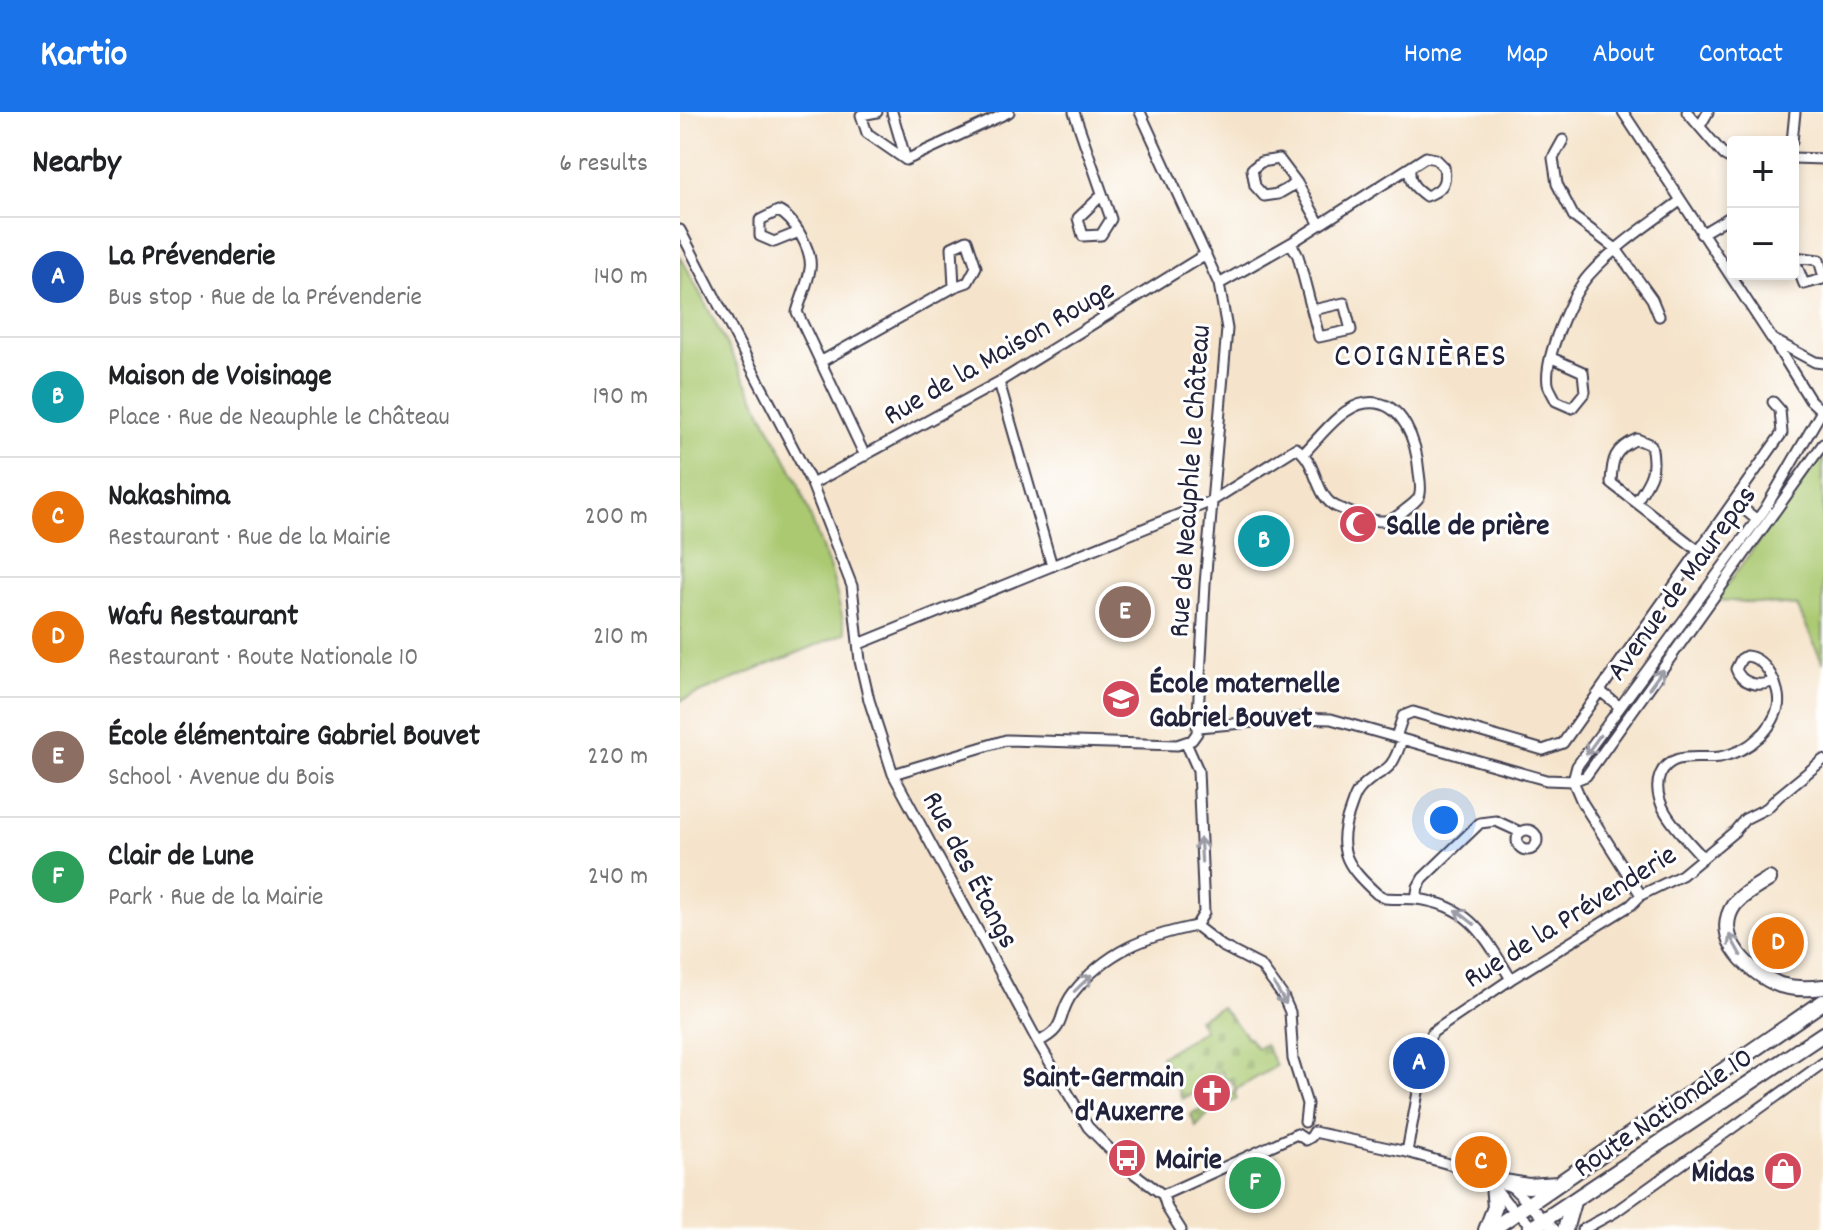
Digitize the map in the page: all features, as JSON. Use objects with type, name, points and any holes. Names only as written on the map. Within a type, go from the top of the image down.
[{"type":"main road","points":[[1769,879],[1734,905],[1728,926],[1730,942],[1748,967],[1767,979],[1795,988],[1823,987]]},
{"type":"main road","points":[[1488,1230],[1522,1211],[1823,1002]]},
{"type":"main road","name":"Route Nationale 10","points":[[1540,1225],[1823,1034]]},
{"type":"main road","points":[[1540,1225],[1557,1197],[1579,1180],[1583,1168]]},
{"type":"main road","points":[[1488,1230],[1495,1207],[1494,1180],[1528,1186],[1559,1184]]},
{"type":"main road","points":[[1565,1230],[1573,1202]]},
{"type":"main road","points":[[1510,1230],[1522,1211]]},
{"type":"street","points":[[877,112],[861,115],[867,133],[906,160]]},
{"type":"street","points":[[892,112],[906,160]]},
{"type":"street","points":[[906,160],[1009,112]]},
{"type":"street","points":[[1073,112],[1111,219],[1101,235],[1083,236],[1078,218],[1102,195]]},
{"type":"street","name":"Rue de Neauphle le Château","points":[[1140,112],[1219,284],[1227,329],[1201,650],[1199,727]]},
{"type":"street","points":[[1623,112],[1810,400],[1823,411]]},
{"type":"street","points":[[1687,112],[1727,157]]},
{"type":"street","points":[[1700,126],[1708,112]]},
{"type":"street","points":[[1793,136],[1795,112]]},
{"type":"street","points":[[1563,140],[1553,158],[1557,184],[1574,217],[1616,249],[1652,299],[1659,316]]},
{"type":"street","points":[[1219,284],[1291,243],[1426,157],[1436,159],[1444,167],[1444,184],[1440,190],[1426,196],[1409,179],[1410,169]]},
{"type":"street","points":[[1799,158],[1823,159]]},
{"type":"street","points":[[1297,183],[1278,194],[1264,196],[1255,186],[1252,169],[1261,162],[1279,159],[1297,183],[1319,223]]},
{"type":"street","points":[[1552,358],[1583,372],[1585,392],[1572,408],[1556,401],[1548,383],[1552,358],[1556,333],[1587,277],[1616,249],[1680,201]]},
{"type":"street","points":[[1701,234],[1727,219]]},
{"type":"street","name":"Rue des Étangs","points":[[680,230],[812,484],[852,586],[869,700],[893,774],[1038,1042],[1088,1127],[1131,1171],[1163,1195],[1179,1230]]},
{"type":"street","points":[[799,232],[811,266],[797,312],[865,456]]},
{"type":"street","points":[[822,361],[968,282],[976,267],[967,240],[952,247],[954,287]]},
{"type":"street","points":[[1291,243],[1298,256],[1319,337],[1351,330],[1344,303],[1313,310]]},
{"type":"street","name":"Rue de la Maison Rouge","points":[[812,484],[999,382],[1206,254]]},
{"type":"street","points":[[1799,257],[1819,260],[1823,276],[1804,284],[1799,270]]},
{"type":"street","points":[[1772,339],[1815,362],[1823,363]]},
{"type":"street","points":[[999,382],[1052,566]]},
{"type":"street","points":[[1511,979],[1482,932],[1468,917],[1453,908],[1416,899],[1385,898],[1377,894],[1349,861],[1342,843],[1355,796],[1395,761],[1403,716],[1413,712],[1543,750],[1563,743],[1782,433],[1780,410],[1773,402]]},
{"type":"street","points":[[859,644],[1212,501],[1296,448],[1304,453],[1321,489],[1333,505],[1386,521],[1405,510],[1421,494],[1418,451],[1411,432],[1398,415],[1382,405],[1368,403],[1356,406],[1340,417],[1304,453]]},
{"type":"street","name":"Avenue de Maurepas","points":[[1573,781],[1577,766],[1757,520],[1823,411]]},
{"type":"street","points":[[1636,502],[1649,482],[1655,464],[1651,445],[1637,439],[1623,445],[1612,462],[1611,483],[1699,551]]},
{"type":"street","name":"Avenue de Maurepas","points":[[1573,781],[1586,776],[1823,444]]},
{"type":"street","points":[[1734,501],[1757,520]]},
{"type":"street","points":[[1703,858],[1661,805],[1658,794],[1661,774],[1673,760],[1731,754],[1759,738],[1777,710],[1778,693],[1772,682]]},
{"type":"street","points":[[1600,691],[1620,707]]},
{"type":"street","points":[[893,774],[1006,740],[1177,745],[1192,740],[1199,727],[1316,718],[1350,723],[1546,780],[1573,781],[1582,802],[1641,895]]},
{"type":"street","points":[[1186,743],[1198,770],[1204,913],[1196,926]]},
{"type":"street","name":"Rue de la Prévenderie","points":[[1407,1152],[1428,1037],[1443,1023],[1631,905],[1641,895],[1673,880],[1734,832],[1745,819],[1774,803],[1823,760]]},
{"type":"street","points":[[1416,899],[1423,878],[1480,823],[1496,821],[1520,832]]},
{"type":"street","points":[[1038,1042],[1053,1035],[1072,994],[1117,951],[1170,930],[1196,926],[1222,946],[1261,966],[1283,996],[1290,1012],[1293,1059],[1305,1096],[1305,1122]]},
{"type":"street","points":[[1595,1230],[1615,1212],[1823,1063]]},
{"type":"street","points":[[1305,1122],[1312,1126],[1314,1132]]},
{"type":"street","points":[[1297,1134],[1297,1127],[1305,1122]]},
{"type":"street","points":[[1314,1132],[1407,1152],[1494,1180],[1522,1211],[1540,1225]]},
{"type":"street","points":[[1297,1134],[1306,1140],[1314,1132]]},
{"type":"street","points":[[1163,1195],[1297,1134]]},
{"type":"street","points":[[1494,1180],[1522,1211]]},
{"type":"street","points":[[1582,1230],[1615,1212]]},
{"type":"green space","points":[[680,255],[797,480],[832,575],[846,633],[680,701]]},
{"type":"green space","points":[[1823,453],[1823,663],[1797,606],[1716,600]]},
{"type":"green space","points":[[1221,1007],[1257,1048],[1265,1044],[1276,1066],[1237,1089],[1237,1099],[1206,1116],[1196,1127],[1191,1115],[1194,1112],[1233,1093],[1235,1088],[1231,1080],[1224,1079],[1222,1071],[1214,1076],[1212,1073],[1200,1079],[1202,1089],[1182,1099],[1161,1056],[1204,1030],[1198,1019]]},
{"type":"green space","points":[[1276,1157],[1267,1201],[1256,1208],[1245,1195],[1235,1171],[1243,1172]]},
{"type":"place","name":"Salle de prière","points":[[1358,524]]},
{"type":"place","name":"Maison de Voisinage","points":[[1264,541]]},
{"type":"place","name":"École élémentaire Gabriel Bouvet","points":[[1125,612]]},
{"type":"place","name":"École maternelle Gabriel Bouvet","points":[[1121,699]]},
{"type":"place","name":"Wafu Restaurant","points":[[1778,943]]},
{"type":"place","name":"La Prévenderie","points":[[1419,1063]]},
{"type":"place","name":"Saint-Germain d'Auxerre","points":[[1212,1093]]},
{"type":"place","name":"Mairie","points":[[1127,1158]]},
{"type":"place","name":"Nakashima","points":[[1481,1162]]},
{"type":"place","name":"Midas","points":[[1783,1171]]},
{"type":"place","name":"Clair de Lune","points":[[1255,1183]]},
{"type":"district","name":"COIGNIÈRES","points":[[1421,353]]}]
